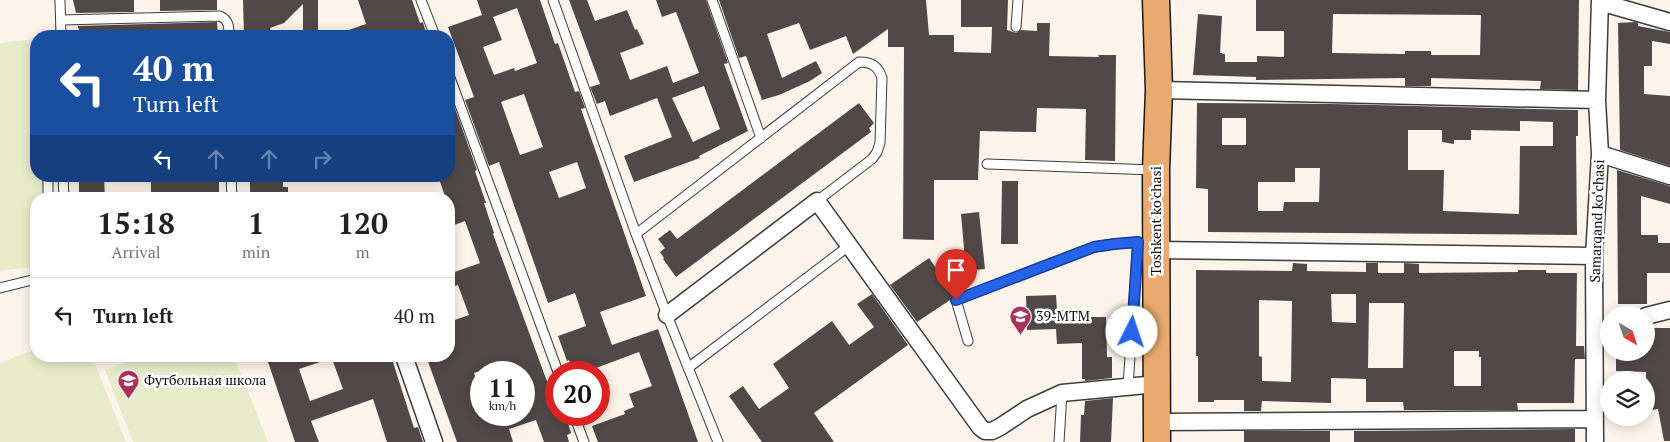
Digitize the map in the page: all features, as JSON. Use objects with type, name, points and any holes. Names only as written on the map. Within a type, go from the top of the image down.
[{"type":"main road","name":"Toshkent ko'chasi","points":[[1156,0],[1159,90],[1156,170],[1157,432]]},
{"type":"street","points":[[1600,1],[1670,22]]},
{"type":"street","name":"Samarqand ko‘chasi","points":[[1600,1],[1597,100],[1600,154],[1594,256],[1600,310]]},
{"type":"street","points":[[1159,90],[1597,100]]},
{"type":"street","points":[[1600,154],[1670,176]]},
{"type":"street","points":[[666,315],[817,201],[980,427],[985,431],[1000,428],[1027,409],[1062,394],[1157,384]]},
{"type":"street","points":[[1156,250],[1594,256]]},
{"type":"street","points":[[1655,314],[1670,310]]},
{"type":"street","name":"Samarqand ko‘chasi","points":[[1595,442],[1594,419],[1600,351]]},
{"type":"street","points":[[406,362],[434,442]]},
{"type":"street","points":[[1157,432],[1594,419]]},
{"type":"lane","points":[[60,0],[61,30]]},
{"type":"lane","points":[[421,0],[433,30]]},
{"type":"lane","points":[[553,0],[666,315],[718,442]]},
{"type":"lane","points":[[712,0],[761,138]]},
{"type":"lane","points":[[1016,28],[1018,0]]},
{"type":"lane","points":[[61,20],[220,16],[228,22],[229,30]]},
{"type":"lane","points":[[636,234],[859,62],[868,62],[875,65],[882,78],[880,143],[877,152],[872,159],[817,201]]},
{"type":"lane","points":[[455,91],[554,361]]},
{"type":"lane","points":[[987,164],[1156,170]]},
{"type":"lane","points":[[968,341],[956,300],[1094,247],[1138,242],[1128,386]]},
{"type":"lane","points":[[688,368],[850,245]]},
{"type":"lane","points":[[0,288],[30,280]]},
{"type":"lane","points":[[1059,442],[1062,394]]},
{"type":"lane","points":[[578,426],[584,442]]},
{"type":"green space","points":[[30,40],[30,182],[45,182],[45,192],[30,192],[30,268],[0,271],[0,43]]},
{"type":"green space","points":[[30,351],[30,362],[94,362],[126,442],[0,442],[0,363]]},
{"type":"green space","points":[[126,362],[236,362],[268,442],[133,442],[105,370]]},
{"type":"building","points":[[73,0],[134,0],[134,12],[76,13]]},
{"type":"building","points":[[160,0],[217,0],[217,10],[160,11]]},
{"type":"building","points":[[243,0],[318,0],[318,30],[303,30],[303,4],[284,23],[270,28],[270,30],[244,30]]},
{"type":"building","points":[[358,0],[412,0],[420,23],[423,22],[425,30],[349,30],[366,24]]},
{"type":"building","points":[[477,0],[540,0],[555,44],[558,43],[575,92],[579,91],[585,108],[581,109],[646,296],[600,312],[612,345],[658,329],[698,442],[598,442],[592,426],[610,426],[610,419],[625,414],[624,411],[634,407],[629,394],[652,386],[639,352],[610,363],[610,361],[567,361],[558,336],[586,326],[575,293],[548,303],[499,162],[489,166],[465,100],[474,97],[455,46],[455,30],[449,30],[448,27],[482,15]],"holes":[[[517,8],[537,63],[515,71],[514,68],[494,75],[483,47],[502,40],[493,17]],[[524,94],[543,147],[520,155],[501,102]],[[577,162],[586,188],[559,198],[549,172]]]},
{"type":"building","points":[[569,0],[587,0],[595,21],[627,10],[635,30],[637,29],[644,44],[620,53],[630,80],[667,66],[673,83],[699,73],[676,12],[662,17],[656,0],[706,0],[728,63],[724,64],[748,131],[699,156],[700,158],[634,182],[624,156],[672,137],[657,98],[610,116],[605,101],[597,104],[590,87],[600,84]],"holes":[[[704,86],[720,129],[693,142],[672,98]]]},
{"type":"building","points":[[719,0],[926,0],[929,35],[954,35],[954,52],[991,53],[992,27],[961,27],[961,0],[1008,0],[1007,30],[1016,33],[1021,30],[1037,31],[1037,23],[1050,23],[1049,56],[1099,57],[1098,55],[1116,55],[1115,161],[1085,160],[1086,109],[1037,108],[1036,132],[980,131],[978,180],[934,180],[934,240],[903,239],[904,47],[888,47],[888,29],[853,54],[846,36],[810,50],[799,23],[767,34],[782,78],[816,61],[822,73],[810,81],[779,95],[762,100],[746,56],[739,58]]},
{"type":"building","points":[[1256,0],[1579,0],[1578,90],[1540,89],[1541,81],[1431,78],[1431,86],[1405,86],[1405,78],[1256,80],[1256,77],[1193,75],[1198,14],[1222,16],[1220,53],[1225,54],[1225,62],[1257,62],[1257,56],[1284,57],[1284,31],[1256,31]],"holes":[[[1333,14],[1481,15],[1480,55],[1431,55],[1431,51],[1405,51],[1405,54],[1332,53]]]},
{"type":"building","points":[[217,22],[218,30],[79,30],[78,26]]},
{"type":"building","points":[[1618,23],[1638,23],[1638,26],[1670,32],[1670,44],[1652,41],[1652,66],[1644,66],[1644,94],[1670,96],[1670,166],[1620,150]]},
{"type":"building","points":[[859,103],[874,123],[869,128],[871,132],[676,277],[663,259],[660,252],[665,248],[658,239],[670,230],[677,239]]},
{"type":"building","points":[[1197,103],[1578,110],[1578,136],[1576,136],[1577,235],[1208,232],[1208,189],[1196,188]],"holes":[[[1222,118],[1246,118],[1246,145],[1222,145]],[[1520,121],[1553,122],[1553,146],[1520,146],[1519,214],[1443,211],[1444,170],[1408,170],[1408,130],[1442,130],[1442,142],[1454,144],[1454,140],[1471,140],[1471,130],[1520,131]],[[1295,168],[1320,168],[1319,202],[1284,202],[1283,211],[1258,211],[1258,182],[1295,182]]]},
{"type":"building","points":[[455,109],[477,170],[475,171],[486,203],[484,203],[493,234],[545,376],[545,426],[569,426],[571,433],[567,435],[569,442],[544,442],[535,420],[535,361],[470,361],[470,426],[518,426],[509,429],[513,442],[457,442],[428,362],[455,362],[455,320],[469,315],[458,285],[455,286],[455,272],[480,263],[465,221],[455,225],[455,192],[444,192],[440,182],[455,182]]},
{"type":"building","points":[[1617,170],[1670,186],[1670,204],[1641,196],[1641,235],[1658,235],[1658,243],[1670,243],[1670,273],[1647,273],[1647,304],[1618,304]]},
{"type":"building","points":[[1002,181],[1018,181],[1018,244],[1001,244]]},
{"type":"building","points":[[79,182],[104,182],[105,192],[79,192]]},
{"type":"building","points":[[151,182],[219,182],[219,192],[151,192]]},
{"type":"building","points":[[250,182],[283,182],[283,187],[288,187],[288,192],[250,192]]},
{"type":"building","points":[[979,212],[985,269],[966,271],[961,214]]},
{"type":"building","points":[[929,258],[954,294],[950,300],[917,322],[890,285]]},
{"type":"building","points":[[1293,263],[1307,264],[1307,271],[1366,272],[1366,263],[1378,263],[1378,273],[1404,273],[1404,263],[1419,264],[1419,273],[1546,270],[1546,273],[1577,273],[1576,346],[1584,346],[1585,359],[1575,359],[1574,403],[1517,403],[1518,410],[1404,410],[1403,402],[1366,402],[1366,379],[1331,378],[1331,403],[1262,401],[1261,411],[1244,411],[1244,400],[1198,402],[1196,270],[1292,271]],"holes":[[[1331,294],[1356,294],[1356,323],[1332,322]],[[1259,300],[1292,301],[1291,382],[1262,381],[1262,357],[1259,356]],[[1369,303],[1404,303],[1403,368],[1368,368]],[[1454,351],[1479,351],[1479,357],[1481,357],[1481,386],[1454,386]]]},
{"type":"building","points":[[872,294],[908,345],[814,413],[834,442],[762,442],[729,396],[743,386],[759,409],[789,388],[773,364],[832,321],[849,345],[874,327],[857,304]]},
{"type":"building","name":"39-MTM","points":[[1056,295],[1057,310],[1065,310],[1065,314],[1089,313],[1089,317],[1106,317],[1107,357],[1112,357],[1112,378],[1085,381],[1085,379],[1082,379],[1082,343],[1057,344],[1056,329],[1027,330],[1026,296]]},
{"type":"building","points":[[1655,328],[1670,328],[1670,441],[1664,441],[1658,409],[1655,410],[1655,371],[1616,371],[1616,361],[1655,361]]},
{"type":"building","points":[[268,362],[320,362],[299,369],[310,401],[343,389],[333,362],[393,362],[414,428],[418,427],[423,442],[387,442],[373,399],[311,421],[319,442],[295,442]]},
{"type":"building","points":[[1113,398],[1111,442],[1080,442],[1081,415],[1084,415],[1085,401]]},
{"type":"building","points":[[1575,429],[1575,442],[1354,442],[1354,431]]},
{"type":"building","points":[[1244,431],[1330,431],[1330,442],[1244,442]]},
{"type":"place","name":"39-MTM","points":[[1020,335]]},
{"type":"place","name":"Футбольная школа","points":[[128,399]]},
{"type":"route","points":[[956,300],[1094,247],[1138,242],[1132,332]]}]
